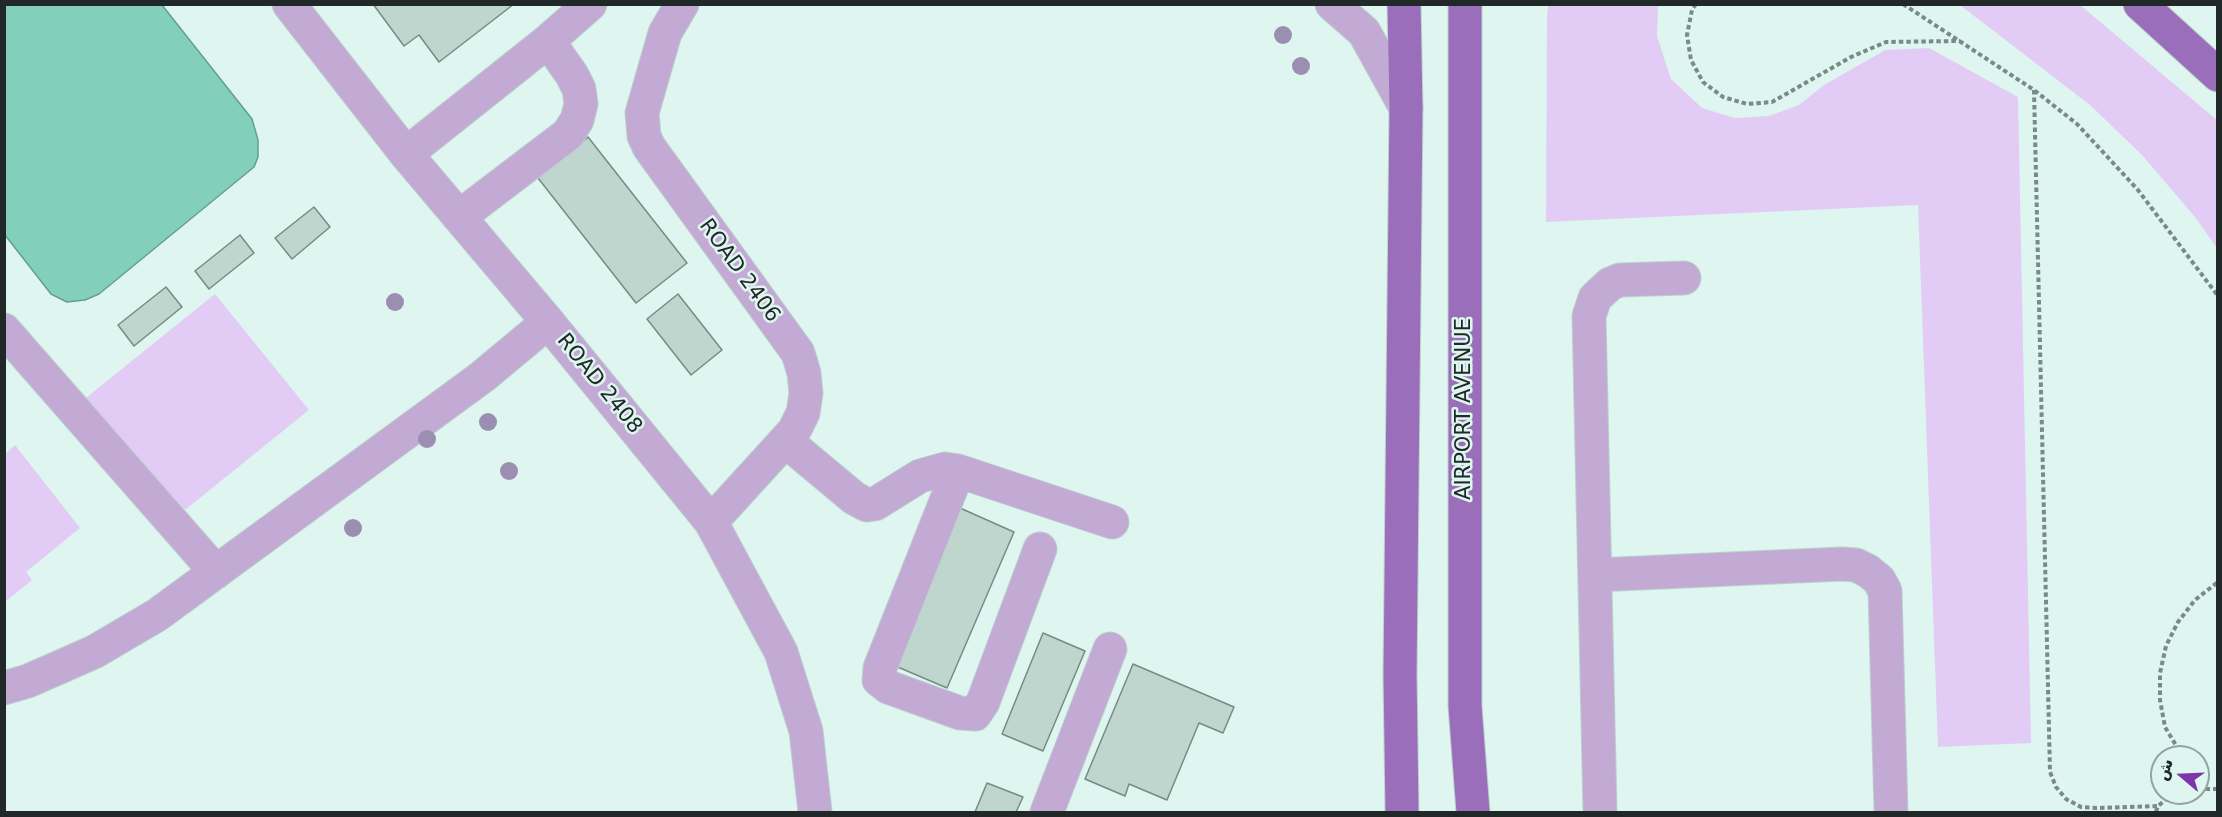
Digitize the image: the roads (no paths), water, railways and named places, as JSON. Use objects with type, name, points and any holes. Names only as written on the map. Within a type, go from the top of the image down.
[{"type":"main road","points":[[1402,813],[1400,674],[1406,108],[1404,4]]},
{"type":"main road","name":"AIRPORT AVENUE","points":[[1465,4],[1465,706],[1473,813]]},
{"type":"main road","points":[[2139,4],[2217,75]]},
{"type":"street","name":"ROAD 2408","points":[[289,4],[406,154],[548,322],[711,522],[781,652],[806,731],[815,813]]},
{"type":"street","points":[[406,154],[548,41],[590,4]]},
{"type":"street","name":"ROAD 2406","points":[[682,4],[665,33],[642,113],[644,136],[649,147],[798,353],[804,373],[806,393],[802,413],[787,442],[711,522]]},
{"type":"street","points":[[1332,4],[1364,32],[1406,108]]},
{"type":"street","points":[[459,217],[568,134],[577,120],[581,104],[579,89],[548,41]]},
{"type":"street","points":[[1600,813],[1589,316],[1591,307],[1601,290],[1620,280],[1684,278]]},
{"type":"street","points":[[4,688],[28,681],[94,652],[157,615],[482,377],[548,322]]},
{"type":"street","points":[[4,330],[216,572]]},
{"type":"street","points":[[787,442],[854,498],[867,505],[875,504],[909,482],[932,472],[945,470],[958,471],[1112,522]]},
{"type":"street","points":[[958,471],[880,668],[879,680],[882,684],[960,713],[975,714],[982,702],[1040,549]]},
{"type":"street","points":[[1595,575],[1842,564],[1856,565],[1869,571],[1885,591],[1891,813]]},
{"type":"street","points":[[1047,813],[1110,649]]}]
